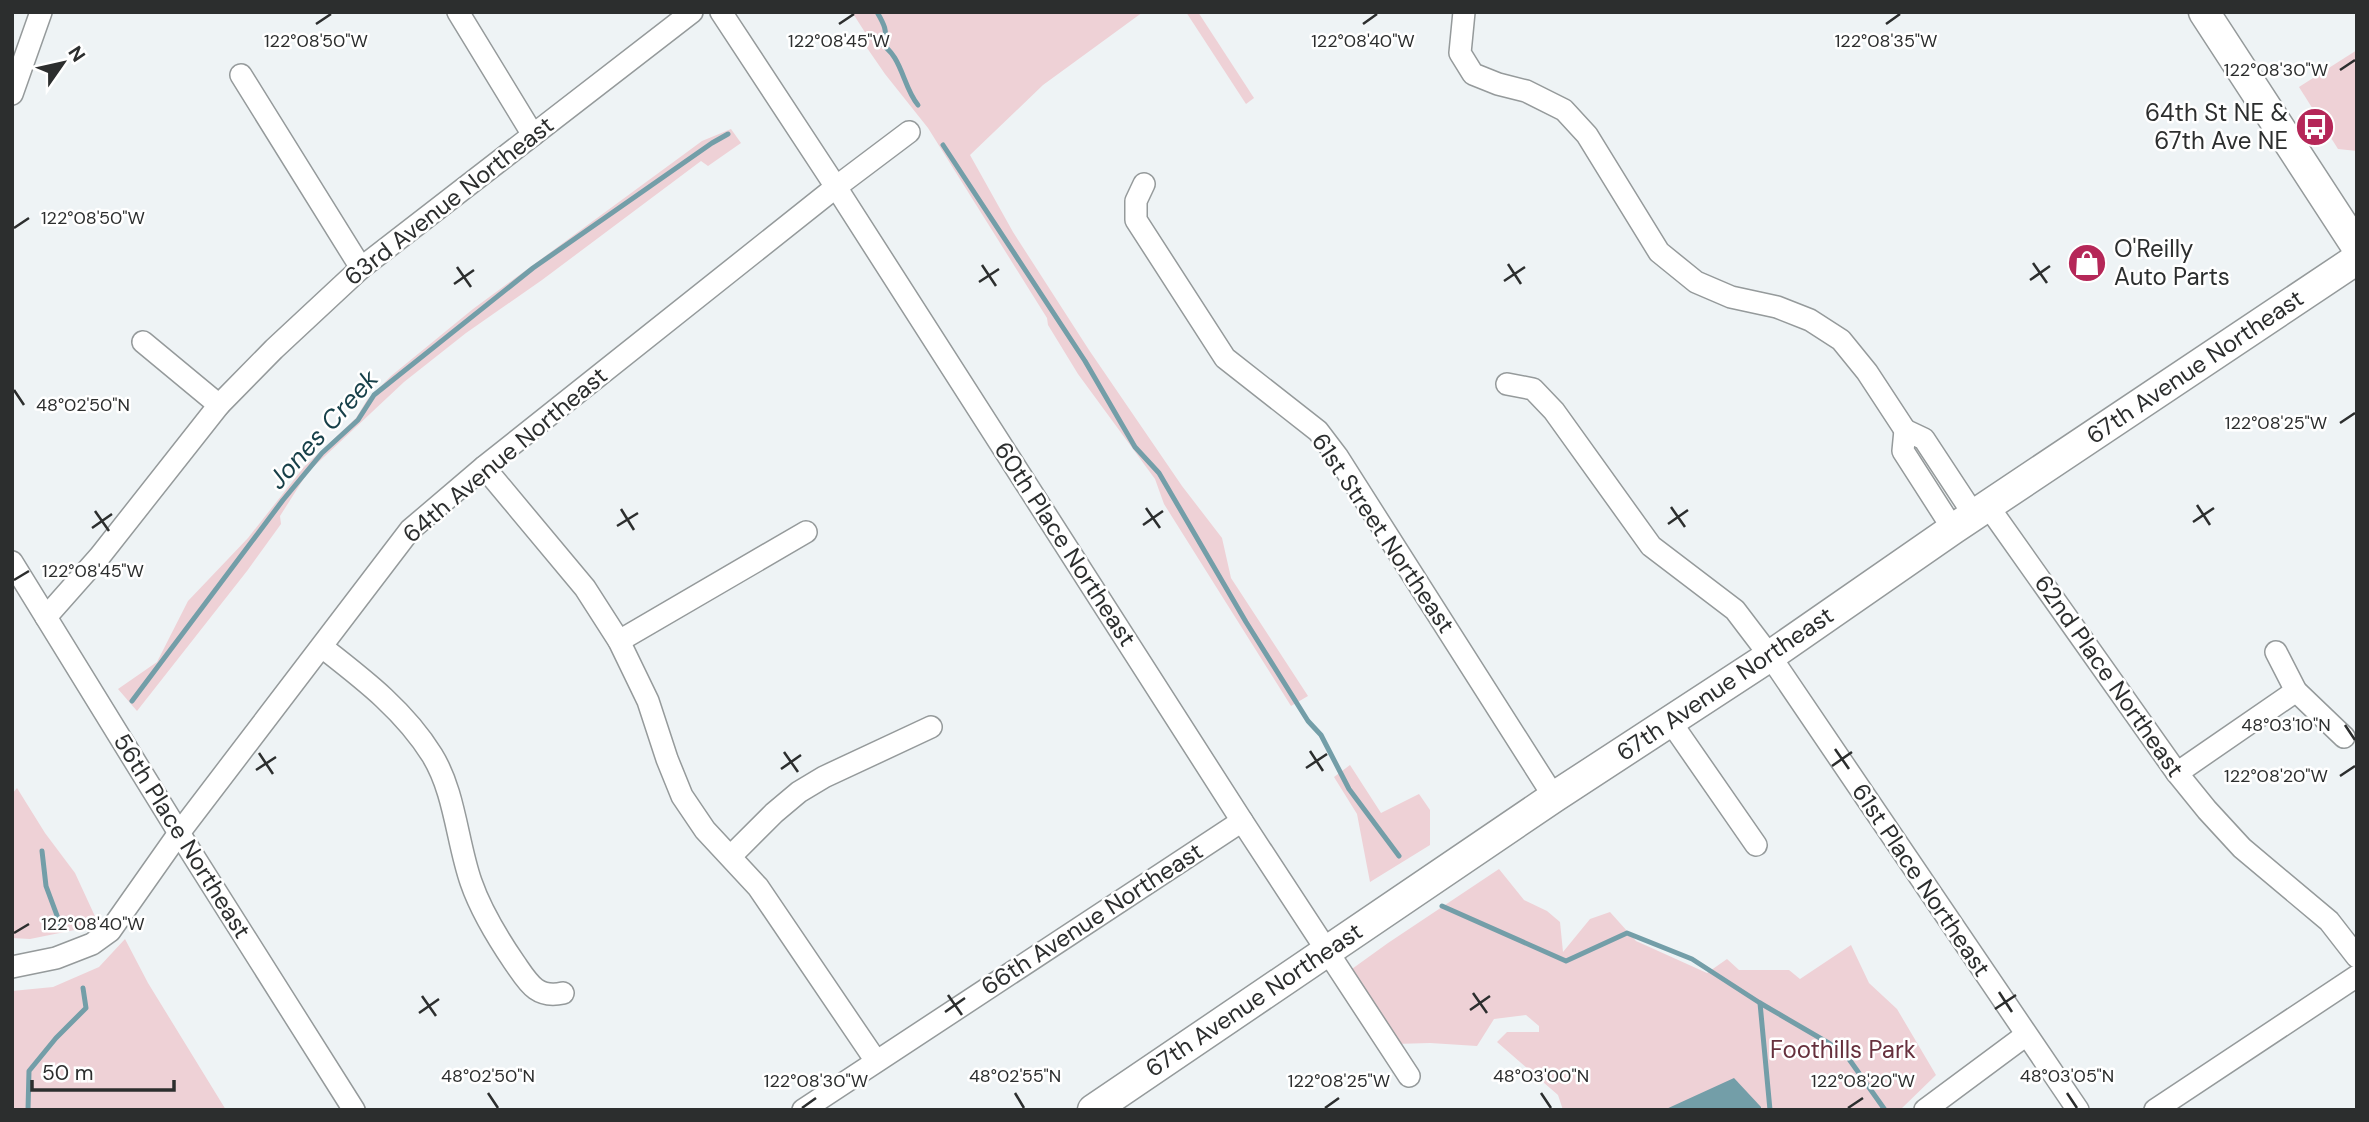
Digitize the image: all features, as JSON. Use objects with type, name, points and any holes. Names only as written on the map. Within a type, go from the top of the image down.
[{"type":"street","points":[[12,94],[41,12]]},
{"type":"street","points":[[458,12],[533,135]]},
{"type":"street","name":"63rd Avenue Northeast","points":[[46,617],[100,556],[219,405],[360,268],[692,12]]},
{"type":"street","name":"60th Place Northeast","points":[[721,12],[1409,1076]]},
{"type":"street","name":"62nd Place Northeast","points":[[1464,12],[1460,53],[1474,74],[1526,91],[1564,110],[1587,135],[1659,252],[1696,282],[1731,297],[1777,307],[1810,320],[1841,340],[1867,372],[1905,430],[1903,451],[1972,517],[2207,810],[2242,848],[2329,921],[2357,957]]},
{"type":"street","points":[[2204,12],[2357,247]]},
{"type":"street","points":[[241,75],[360,268]]},
{"type":"street","name":"64th Avenue Northeast","points":[[12,967],[56,958],[92,944],[110,931],[179,833],[410,530],[484,467],[909,132]]},
{"type":"street","name":"61st Street Northeast","points":[[1144,184],[1136,201],[1136,220],[1225,358],[1318,431],[1337,456],[1554,797]]},
{"type":"street","name":"67th Avenue Northeast","points":[[1093,1110],[1554,797],[1770,656],[2357,259]]},
{"type":"street","points":[[143,342],[219,405]]},
{"type":"street","name":"61st Place Northeast","points":[[1507,384],[1533,389],[1554,411],[1651,546],[1735,610],[1770,656],[2078,1110]]},
{"type":"street","points":[[484,467],[585,588],[619,641],[648,701],[682,796],[705,830],[758,887],[876,1060]]},
{"type":"street","points":[[619,641],[806,532]]},
{"type":"street","name":"56th Place Northeast","points":[[12,562],[354,1110]]},
{"type":"street","points":[[322,647],[379,692],[408,722],[433,757],[447,791],[471,883],[495,932],[527,980],[541,993],[563,993]]},
{"type":"street","points":[[2276,652],[2296,691],[2344,737]]},
{"type":"street","points":[[2177,773],[2296,691]]},
{"type":"street","points":[[1670,721],[1756,845]]},
{"type":"street","points":[[731,856],[799,792],[824,777],[931,727]]},
{"type":"street","name":"66th Avenue Northeast","points":[[803,1110],[1242,821]]},
{"type":"street","points":[[2155,1110],[2357,976]]},
{"type":"street","points":[[1925,1110],[2026,1035]]},
{"type":"green space","points":[[852,12],[1143,12],[1043,85],[970,155],[1013,232],[1089,350],[1182,486],[1222,538],[1231,578],[1308,696],[1291,706],[1164,504],[1155,479],[1078,374],[1048,325],[1047,318],[928,128],[865,45],[868,37]]},
{"type":"green space","points":[[1186,12],[1198,12],[1254,98],[1246,104]]},
{"type":"green space","points":[[2357,50],[2357,151],[2338,149],[2299,87]]},
{"type":"green space","points":[[731,129],[741,143],[708,166],[701,161],[542,280],[466,333],[404,382],[308,472],[280,516],[281,524],[137,711],[118,689],[157,662],[188,601],[248,538],[304,467],[356,418],[367,400],[391,376],[473,309],[702,141]]},
{"type":"green space","points":[[1350,765],[1381,813],[1419,794],[1430,810],[1430,845],[1370,882],[1357,814],[1334,777]]},
{"type":"green space","points":[[17,788],[45,833],[75,873],[99,925],[30,939],[12,938],[12,794]]},
{"type":"green space","name":"Foothills Park","points":[[1499,869],[1524,900],[1547,911],[1560,922],[1563,952],[1590,919],[1610,912],[1636,941],[1707,973],[1727,959],[1739,970],[1789,970],[1800,979],[1851,945],[1869,983],[1897,1009],[1936,1075],[1900,1110],[1563,1110],[1558,1095],[1497,1042],[1507,1032],[1539,1032],[1539,1026],[1526,1015],[1494,1019],[1477,1046],[1395,1044],[1338,979]]},
{"type":"green space","points":[[125,939],[148,983],[226,1110],[12,1110],[12,991],[53,987],[99,967]]},
{"type":"water","points":[[1734,1078],[1761,1110],[1664,1110]]},
{"type":"waterway","name":"Jones Creek","points":[[877,12],[885,28],[884,45]]},
{"type":"waterway","points":[[878,42],[893,55],[918,105]]},
{"type":"waterway","name":"Jones Creek","points":[[132,701],[283,500],[322,453],[358,420],[374,395],[533,268],[728,134]]},
{"type":"waterway","points":[[943,145],[1085,361],[1135,447],[1159,473],[1246,622],[1308,721],[1321,735],[1349,789],[1399,856]]},
{"type":"waterway","name":"Jones Creek","points":[[42,851],[46,886],[62,929]]},
{"type":"waterway","points":[[1442,906],[1566,961],[1627,933],[1692,959],[1844,1052],[1885,1110]]},
{"type":"waterway","name":"Jones Creek","points":[[28,1110],[29,1071],[56,1038],[86,1008],[83,988]]},
{"type":"waterway","points":[[1760,1003],[1770,1110]]},
{"type":"place","name":"64th St NE & 67th Ave NE","points":[[2315,127]]},
{"type":"place","name":"O'Reilly Auto Parts","points":[[2087,263]]}]
